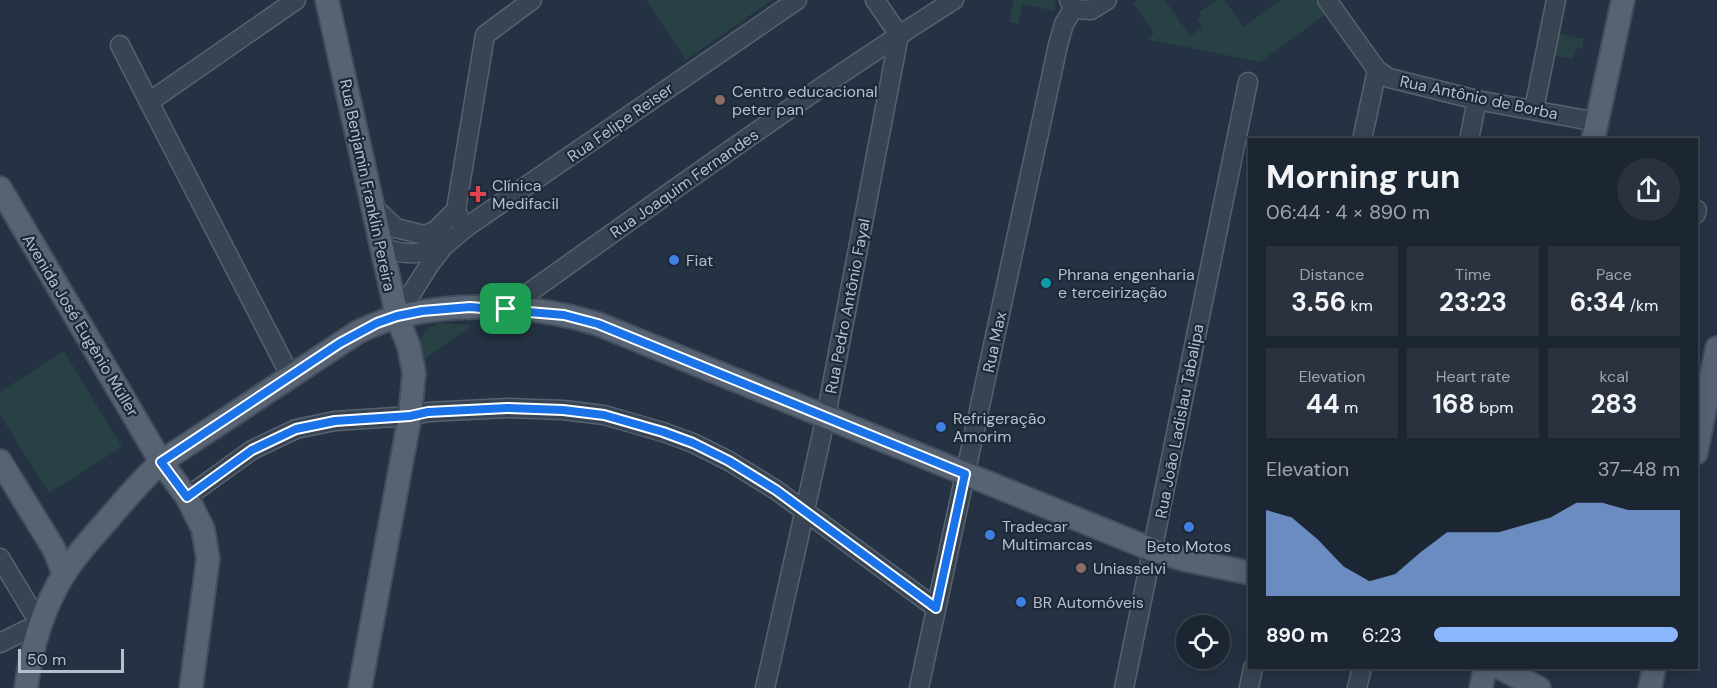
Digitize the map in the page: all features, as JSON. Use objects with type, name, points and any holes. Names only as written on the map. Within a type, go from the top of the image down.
[{"type":"main road","name":"Rua Benjamin Franklin Pereira","points":[[327,0],[397,316],[409,347],[414,372],[410,416],[360,688]]},
{"type":"main road","points":[[1595,131],[1623,0]]},
{"type":"main road","name":"Avenida José Eugênio Müller","points":[[0,188],[161,462],[187,497],[203,529],[208,559],[191,688]]},
{"type":"main road","points":[[27,688],[30,658],[50,602],[64,574],[136,487],[161,462],[358,332],[397,316],[447,308],[506,309],[564,315],[598,324],[1153,549],[1186,560],[1248,573]]},
{"type":"main road","points":[[1698,435],[1700,417],[1717,348]]},
{"type":"main road","points":[[0,461],[54,549],[64,574]]},
{"type":"main road","points":[[1481,688],[1485,669]]},
{"type":"main road","points":[[1502,669],[1539,688]]},
{"type":"main road","points":[[1650,688],[1654,669]]},
{"type":"street","points":[[149,102],[296,0]]},
{"type":"street","points":[[468,226],[461,221],[456,210],[485,35],[532,0]]},
{"type":"street","name":"Rua Felipe Reiser","points":[[397,316],[444,246],[468,226],[797,0]]},
{"type":"street","points":[[875,0],[899,35]]},
{"type":"street","name":"Rua Joaquim Fernandes","points":[[506,309],[707,166],[954,0]]},
{"type":"street","points":[[1071,5],[1091,10],[1107,0]]},
{"type":"street","points":[[1327,0],[1377,70],[1362,138]]},
{"type":"street","points":[[1534,109],[1556,0]]},
{"type":"street","name":"Rua Max","points":[[919,688],[1058,45],[1071,5]]},
{"type":"street","name":"Rua Pedro Antônio Fayal","points":[[765,688],[826,416],[899,35]]},
{"type":"street","points":[[120,45],[291,377]]},
{"type":"street","name":"Rua Antônio de Borba","points":[[1377,70],[1389,78],[1477,100],[1534,109],[1595,131]]},
{"type":"street","name":"Rua João Ladislau Tabalipa","points":[[1124,688],[1248,82]]},
{"type":"street","points":[[1469,138],[1477,100]]},
{"type":"street","points":[[374,207],[396,228],[424,235],[435,231],[456,210]]},
{"type":"street","name":"Rua Felipe Reiser","points":[[382,248],[400,254],[424,252],[444,246]]},
{"type":"street","points":[[187,497],[252,450],[296,429],[335,421],[410,416],[428,412],[507,408],[563,410],[604,415],[693,443],[729,461],[805,510],[936,608]]},
{"type":"street","points":[[0,558],[41,626],[26,630],[0,643]]},
{"type":"street","points":[[1249,688],[1253,669]]},
{"type":"street","points":[[1358,688],[1362,669]]},
{"type":"green space","points":[[646,0],[772,0],[686,60]]},
{"type":"green space","points":[[1014,0],[1056,0],[1054,11],[1023,4],[1018,24],[1009,22]]},
{"type":"green space","points":[[1138,0],[1165,0],[1190,36],[1202,27],[1197,20],[1202,17],[1199,12],[1217,0],[1224,0],[1244,27],[1280,0],[1314,0],[1326,14],[1260,62],[1146,39],[1154,33],[1133,3]]},
{"type":"green space","points":[[1556,33],[1584,39],[1582,49],[1576,48],[1573,59],[1552,55]]},
{"type":"green space","points":[[441,323],[469,325],[470,327],[422,361],[420,342],[424,333]]},
{"type":"green space","points":[[64,351],[122,447],[49,493],[0,415],[0,392]]},
{"type":"place","name":"Centro educacional peter pan","points":[[720,100]]},
{"type":"place","name":"Clínica Medifacil","points":[[478,194]]},
{"type":"place","name":"Fiat","points":[[674,260]]},
{"type":"place","name":"Phrana engenharia e terceirização","points":[[1046,283]]},
{"type":"place","name":"Refrigeração Amorim","points":[[941,427]]},
{"type":"place","name":"Beto Motos","points":[[1189,527]]},
{"type":"place","name":"Tradecar Multimarcas","points":[[990,535]]},
{"type":"place","name":"Uniasselvi","points":[[1081,568]]},
{"type":"place","name":"BR Automóveis","points":[[1021,602]]},
{"type":"route","points":[[447,308],[506,309],[564,315],[598,324],[965,474],[936,608],[805,510],[729,461],[693,443],[604,415],[563,410],[507,408],[428,412],[410,416],[335,421],[296,429],[252,450],[187,497],[161,462],[340,343],[377,323],[397,316],[447,308]]}]
